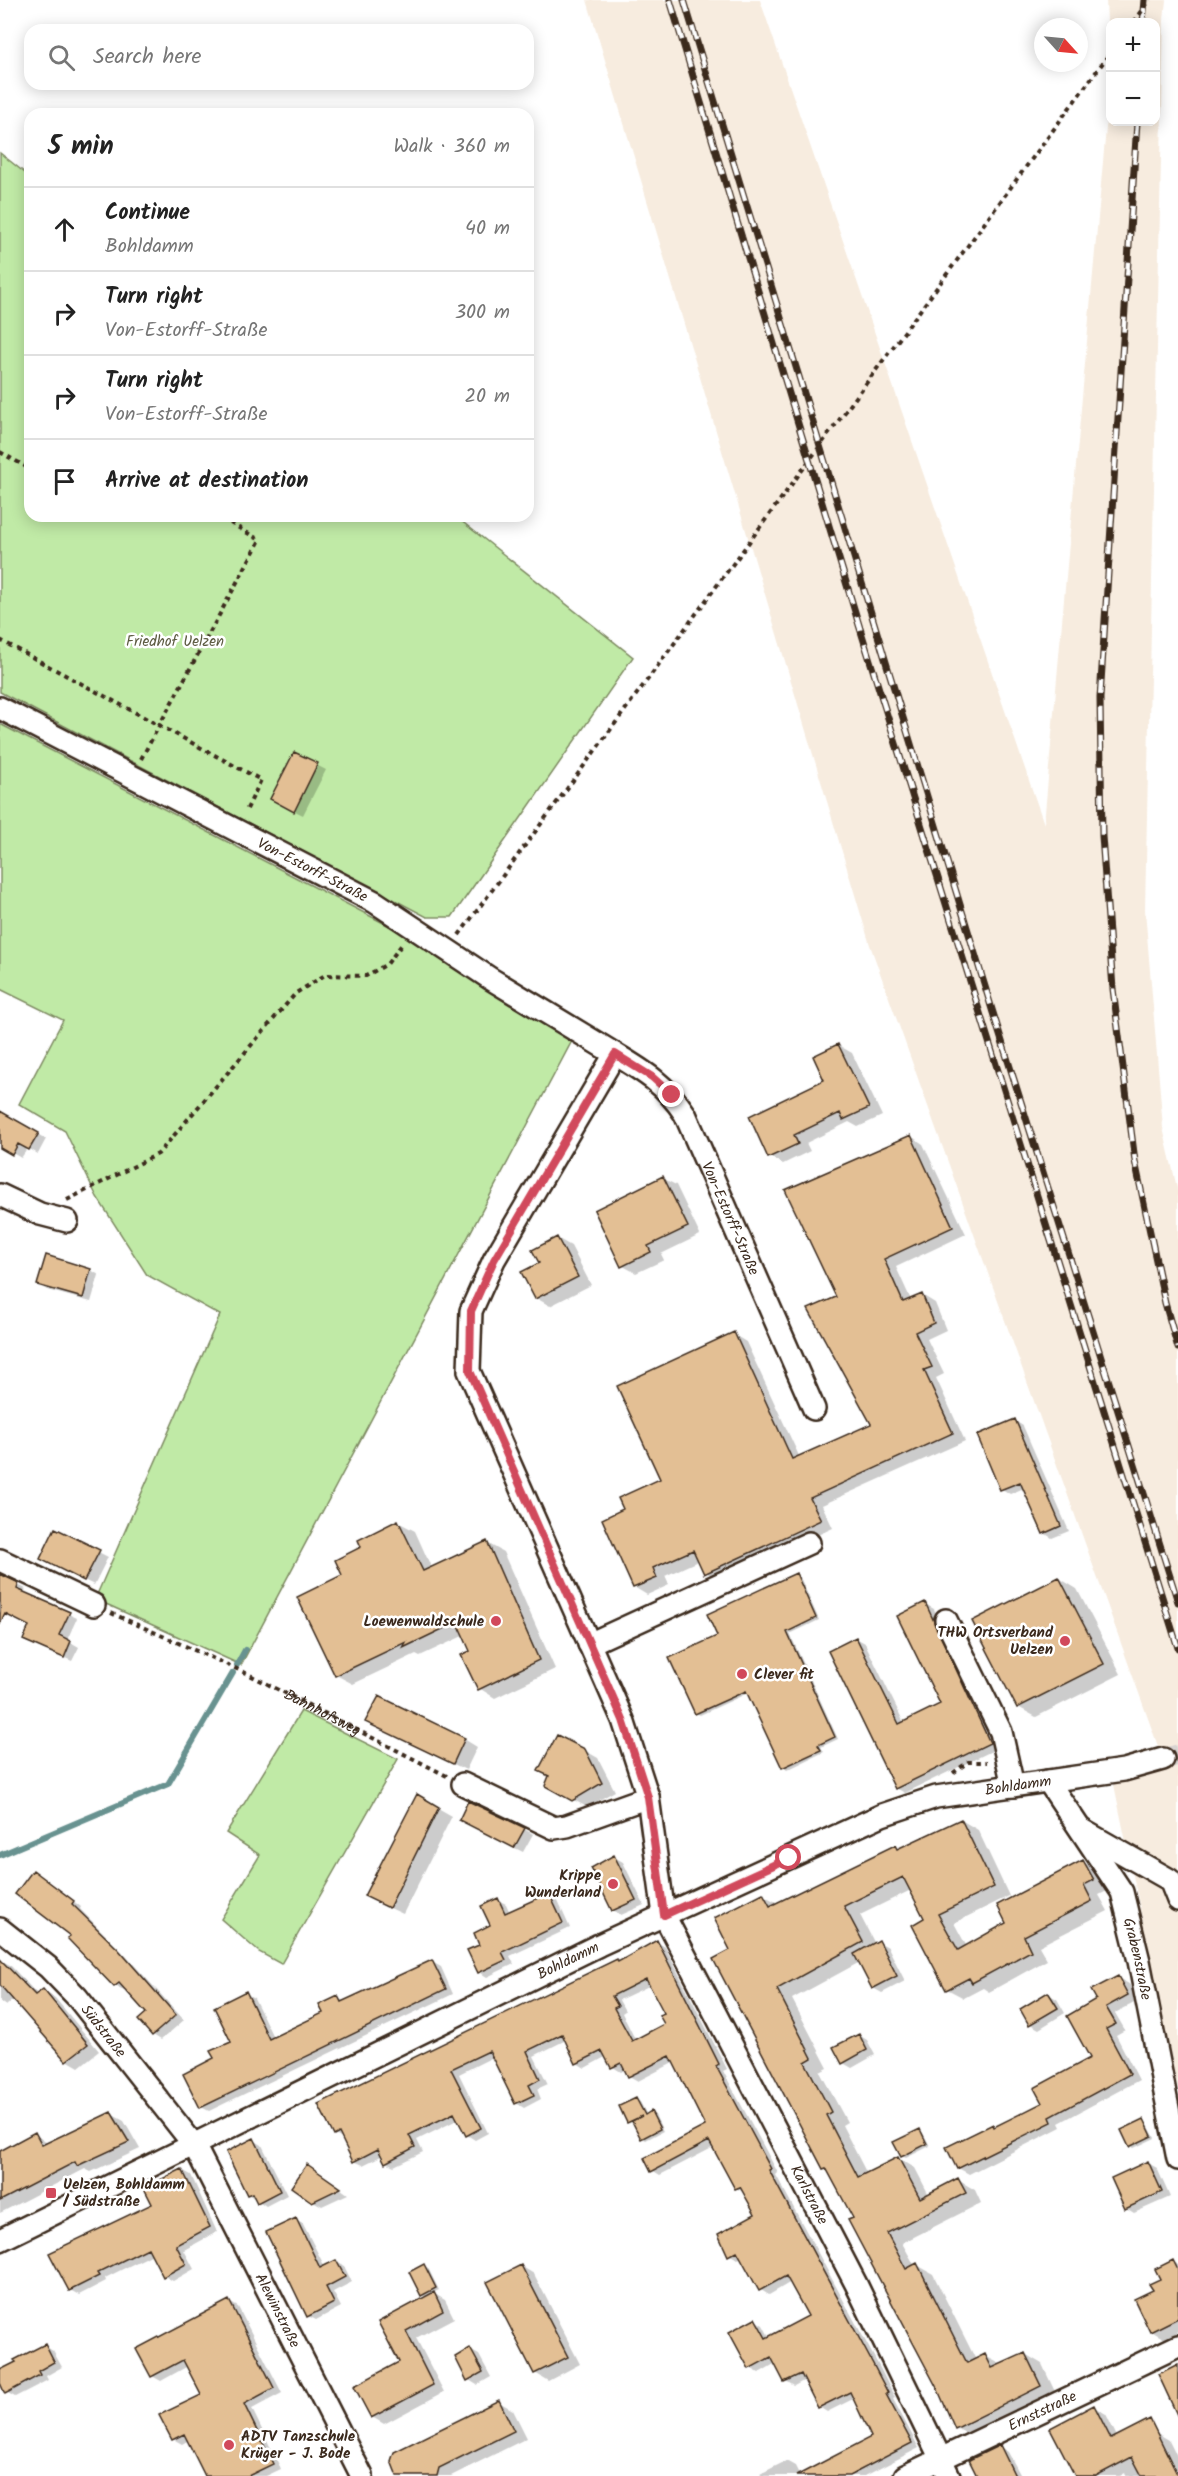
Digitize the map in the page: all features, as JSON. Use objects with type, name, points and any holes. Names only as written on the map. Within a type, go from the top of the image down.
[{"type":"street","name":"Von-Estorff-Straße","points":[[0,708],[375,902],[416,927],[491,979],[652,1077],[672,1095],[685,1114],[814,1409]]},
{"type":"street","points":[[615,1054],[494,1260],[471,1311],[470,1371],[623,1720],[648,1797],[664,1915]]},
{"type":"street","points":[[0,1195],[40,1214],[67,1221]]},
{"type":"street","points":[[589,1644],[809,1543]]},
{"type":"street","points":[[0,1560],[94,1605]]},
{"type":"street","points":[[946,1620],[1000,1732],[1013,1786]]},
{"type":"street","name":"Bohldamm","points":[[0,2240],[664,1915],[905,1805],[936,1797],[1124,1770],[1163,1759]]},
{"type":"street","name":"Grabenstraße","points":[[1048,1781],[1122,1892],[1139,1961],[1178,2159]]},
{"type":"street","points":[[463,1784],[554,1828],[567,1826],[648,1797]]},
{"type":"street","points":[[1080,1829],[1170,1880],[1178,1900]]},
{"type":"street","name":"Karlstraße","points":[[664,1915],[856,2284],[944,2467]]},
{"type":"street","name":"Südstraße","points":[[0,1929],[48,1967],[77,1997],[194,2145]]},
{"type":"street","name":"Alewinstraße","points":[[194,2145],[362,2476]]},
{"type":"street","name":"Ernststraße","points":[[905,2476],[944,2467],[1178,2346]]},
{"type":"path","points":[[1137,18],[1150,0]]},
{"type":"path","points":[[448,950],[1106,59]]},
{"type":"path","points":[[0,452],[24,466]]},
{"type":"path","points":[[132,775],[260,540],[228,522]]},
{"type":"path","points":[[0,640],[261,780],[236,829]]},
{"type":"path","points":[[40,1214],[158,1154],[296,993],[325,975],[366,976],[387,964],[416,927]]},
{"type":"path","name":"Bahnhofsweg","points":[[94,1605],[248,1674],[463,1784]]},
{"type":"shaded area","points":[[587,0],[760,0],[1044,824],[1106,126],[1160,126],[1160,18],[1107,18],[1106,0],[1166,0],[1145,910],[1163,1128],[1178,1192],[1178,2090],[1113,1780],[1163,1771],[1159,1749],[870,945]]},
{"type":"green space","name":"Friedhof Uelzen","points":[[0,153],[24,172],[24,522],[463,522],[633,657],[452,917],[427,917],[0,692]]},
{"type":"green space","points":[[0,724],[397,930],[573,1039],[241,1665],[95,1599],[220,1315],[147,1275],[97,1197],[65,1131],[19,1104],[63,1020],[0,989]]},
{"type":"green space","points":[[301,1711],[398,1759],[281,1964],[259,1952],[221,1919],[260,1855],[226,1833]]},
{"type":"building","points":[[294,752],[318,763],[294,812],[270,799]]},
{"type":"building","points":[[838,1044],[869,1108],[843,1120],[840,1113],[794,1135],[798,1144],[768,1158],[749,1116],[824,1080],[813,1056]]},
{"type":"building","points":[[0,1111],[39,1133],[29,1150],[18,1144],[12,1155],[0,1148]]},
{"type":"building","points":[[911,1135],[953,1227],[884,1259],[903,1302],[922,1294],[934,1323],[915,1332],[932,1367],[924,1370],[953,1433],[810,1498],[821,1520],[704,1574],[693,1550],[653,1568],[657,1578],[633,1588],[602,1519],[623,1509],[618,1498],[660,1479],[617,1386],[734,1332],[792,1459],[871,1424],[808,1309],[836,1297],[785,1190]]},
{"type":"building","points":[[663,1176],[688,1227],[648,1246],[651,1252],[621,1267],[594,1210]]},
{"type":"building","points":[[557,1237],[578,1277],[535,1299],[521,1272],[539,1263],[532,1250]]},
{"type":"building","points":[[46,1255],[91,1269],[83,1298],[37,1285]]},
{"type":"building","points":[[1015,1419],[1061,1526],[1043,1534],[1020,1482],[1000,1490],[977,1435]]},
{"type":"building","points":[[398,1520],[423,1571],[487,1541],[539,1660],[478,1690],[461,1655],[470,1651],[457,1622],[403,1648],[406,1642],[335,1676],[297,1597],[342,1575],[335,1560],[361,1547],[358,1540]]},
{"type":"building","points":[[55,1528],[100,1550],[84,1581],[40,1559]]},
{"type":"building","name":"Clever fit","points":[[796,1573],[816,1618],[787,1632],[835,1737],[818,1745],[821,1750],[782,1768],[746,1691],[695,1714],[669,1658],[717,1636],[707,1614]]},
{"type":"building","points":[[0,1574],[19,1583],[17,1589],[70,1612],[59,1635],[71,1641],[64,1658],[23,1640],[29,1626],[5,1614],[0,1624]]},
{"type":"building","name":"THW Ortsverband Uelzen","points":[[1059,1577],[1104,1664],[1017,1708],[972,1621]]},
{"type":"building","points":[[925,1602],[990,1743],[895,1789],[828,1651],[856,1637],[899,1724],[940,1704],[897,1616]]},
{"type":"building","points":[[379,1696],[465,1738],[453,1764],[365,1722]]},
{"type":"building","points":[[557,1735],[585,1749],[602,1783],[572,1801],[545,1786],[549,1776],[538,1771]]},
{"type":"building","points":[[417,1794],[439,1807],[389,1908],[364,1896]]},
{"type":"building","points":[[468,1801],[525,1828],[514,1848],[459,1820]]},
{"type":"building","points":[[961,1819],[994,1887],[938,1914],[958,1950],[1006,1923],[997,1905],[1083,1860],[1094,1880],[1084,1885],[1092,1901],[1024,1936],[1031,1951],[972,1983],[969,1978],[946,1990],[912,1925],[924,1918],[903,1877],[844,1906],[863,1942],[777,1989],[812,2058],[805,2062],[831,2112],[826,2115],[858,2177],[898,2157],[920,2198],[958,2178],[966,2193],[887,2233],[906,2269],[917,2263],[967,2363],[985,2354],[992,2368],[1025,2353],[1041,2386],[955,2429],[938,2390],[848,2220],[853,2218],[826,2168],[823,2169],[713,1959],[730,1950],[714,1918],[763,1893],[770,1906],[895,1845],[897,1849]]},
{"type":"building","name":"Krippe Wunderland","points":[[614,1855],[636,1900],[612,1911],[591,1868]]},
{"type":"building","points":[[33,1870],[74,1901],[72,1904],[118,1949],[176,2015],[152,2036],[138,2020],[146,2013],[119,1983],[114,1987],[67,1938],[70,1936],[15,1894]]},
{"type":"building","points":[[549,1893],[563,1923],[502,1952],[506,1960],[478,1973],[467,1950],[479,1945],[474,1933],[490,1925],[481,1906],[498,1898],[505,1913]]},
{"type":"building","points":[[657,1940],[719,2064],[716,2066],[873,2364],[912,2443],[849,2476],[796,2476],[871,2437],[850,2392],[818,2408],[801,2374],[784,2382],[771,2357],[749,2369],[729,2332],[755,2318],[766,2338],[808,2316],[786,2276],[759,2291],[737,2251],[728,2256],[718,2234],[755,2214],[740,2187],[735,2189],[709,2141],[651,2172],[644,2158],[705,2126],[670,2056],[628,2077],[621,2063],[611,2068],[602,2051],[576,2064],[562,2034],[527,2051],[540,2079],[529,2085],[534,2095],[515,2104],[489,2051],[451,2069],[481,2128],[466,2136],[454,2113],[409,2135],[415,2147],[385,2163],[378,2149],[353,2162],[339,2133],[334,2136],[318,2104],[617,1959],[618,1962]],"holes":[[[646,1979],[664,2013],[659,2015],[664,2024],[632,2041],[614,2008],[618,2006],[612,1996]]]},
{"type":"building","points":[[879,1940],[897,1976],[872,1989],[854,1954]]},
{"type":"building","points":[[0,1959],[35,1995],[43,1989],[88,2044],[66,2061],[0,1985]]},
{"type":"building","points":[[432,1960],[446,1989],[200,2108],[183,2074],[214,2058],[210,2051],[231,2042],[214,2007],[246,1991],[269,2039],[323,2013],[319,2005],[338,1996],[341,2002]]},
{"type":"building","points":[[1118,1976],[1128,1995],[1106,2007],[1116,2024],[1106,2029],[1130,2074],[1050,2117],[1052,2122],[957,2169],[946,2147],[993,2124],[994,2127],[1042,2103],[1034,2088],[1090,2058],[1067,2016],[1096,1999],[1091,1990]]},
{"type":"building","points":[[1048,1992],[1058,2008],[1029,2025],[1020,2009]]},
{"type":"building","points":[[859,2034],[867,2050],[842,2064],[833,2047]]},
{"type":"building","points":[[636,2098],[645,2115],[651,2111],[660,2129],[641,2139],[632,2121],[642,2116],[627,2123],[619,2106]]},
{"type":"building","points":[[111,2112],[129,2142],[77,2166],[75,2162],[0,2201],[0,2151],[35,2132],[42,2145]]},
{"type":"building","points":[[1144,2119],[1152,2136],[1129,2147],[1121,2130]]},
{"type":"building","points":[[920,2129],[927,2144],[901,2157],[893,2142]]},
{"type":"building","points":[[254,2138],[280,2191],[257,2203],[252,2193],[247,2195],[226,2152]]},
{"type":"building","points":[[1148,2161],[1162,2192],[1125,2209],[1111,2178]]},
{"type":"building","points":[[307,2164],[341,2188],[312,2202],[291,2187]]},
{"type":"building","points":[[182,2169],[210,2227],[176,2245],[186,2264],[163,2277],[148,2248],[97,2273],[99,2276],[69,2291],[49,2253],[152,2204],[144,2188]]},
{"type":"building","points":[[296,2218],[320,2268],[336,2260],[345,2277],[326,2287],[334,2303],[307,2317],[266,2232]]},
{"type":"building","points":[[1173,2260],[1178,2270],[1178,2318],[1150,2332],[1134,2299],[1153,2290],[1149,2284],[1160,2279],[1155,2269]]},
{"type":"building","points":[[424,2264],[436,2288],[421,2296],[409,2272]]},
{"type":"building","points":[[521,2265],[568,2357],[534,2374],[487,2282]]},
{"type":"building","points":[[434,2292],[443,2311],[406,2331],[433,2385],[371,2418],[354,2386],[399,2362],[378,2322]]},
{"type":"building","points":[[229,2300],[274,2388],[244,2404],[273,2464],[248,2476],[205,2476],[184,2434],[172,2440],[159,2415],[201,2395],[183,2360],[151,2377],[136,2349]]},
{"type":"building","points":[[45,2344],[54,2362],[38,2371],[40,2375],[5,2394],[0,2383],[0,2370]]},
{"type":"building","points":[[470,2348],[483,2372],[467,2381],[455,2357]]},
{"type":"building","points":[[1178,2364],[1178,2417],[1158,2374]]},
{"type":"building","points":[[499,2400],[514,2431],[439,2468],[437,2476],[397,2476],[391,2461],[394,2452]]},
{"type":"building","points":[[1094,2405],[1111,2439],[1150,2419],[1178,2476],[1142,2476],[1132,2457],[1096,2476],[1075,2476],[1050,2428]]},
{"type":"building","points":[[1000,2445],[1015,2476],[977,2476],[969,2460]]},
{"type":"waterway","points":[[237,1665],[245,1650]]},
{"type":"waterway","points":[[0,1855],[168,1784],[233,1673]]},
{"type":"tunnel","points":[[1163,1759],[1178,1755]]},
{"type":"railway","points":[[670,0],[859,625],[1178,1648]]},
{"type":"railway","points":[[684,0],[994,1016],[1178,1602]]},
{"type":"railway","points":[[1143,18],[1145,0]]},
{"type":"railway","points":[[1137,126],[1100,698],[1102,836],[1113,989],[1135,1161],[1165,1303],[1178,1348]]},
{"type":"place","name":"Loewenwaldschule","points":[[496,1621]]},
{"type":"place","name":"THW Ortsverband Uelzen","points":[[1065,1641]]},
{"type":"place","name":"Clever fit","points":[[742,1674]]},
{"type":"place","name":"Krippe Wunderland","points":[[613,1884]]},
{"type":"place","name":"Uelzen, Bohldamm / Südstraße","points":[[51,2193]]},
{"type":"place","name":"ADTV Tanzschule Krüger - J. Bode","points":[[229,2445]]},
{"type":"route","points":[[672,1095],[652,1077],[615,1054],[494,1260],[471,1311],[470,1371],[623,1720],[638,1760],[648,1797],[664,1915],[789,1858]]}]
